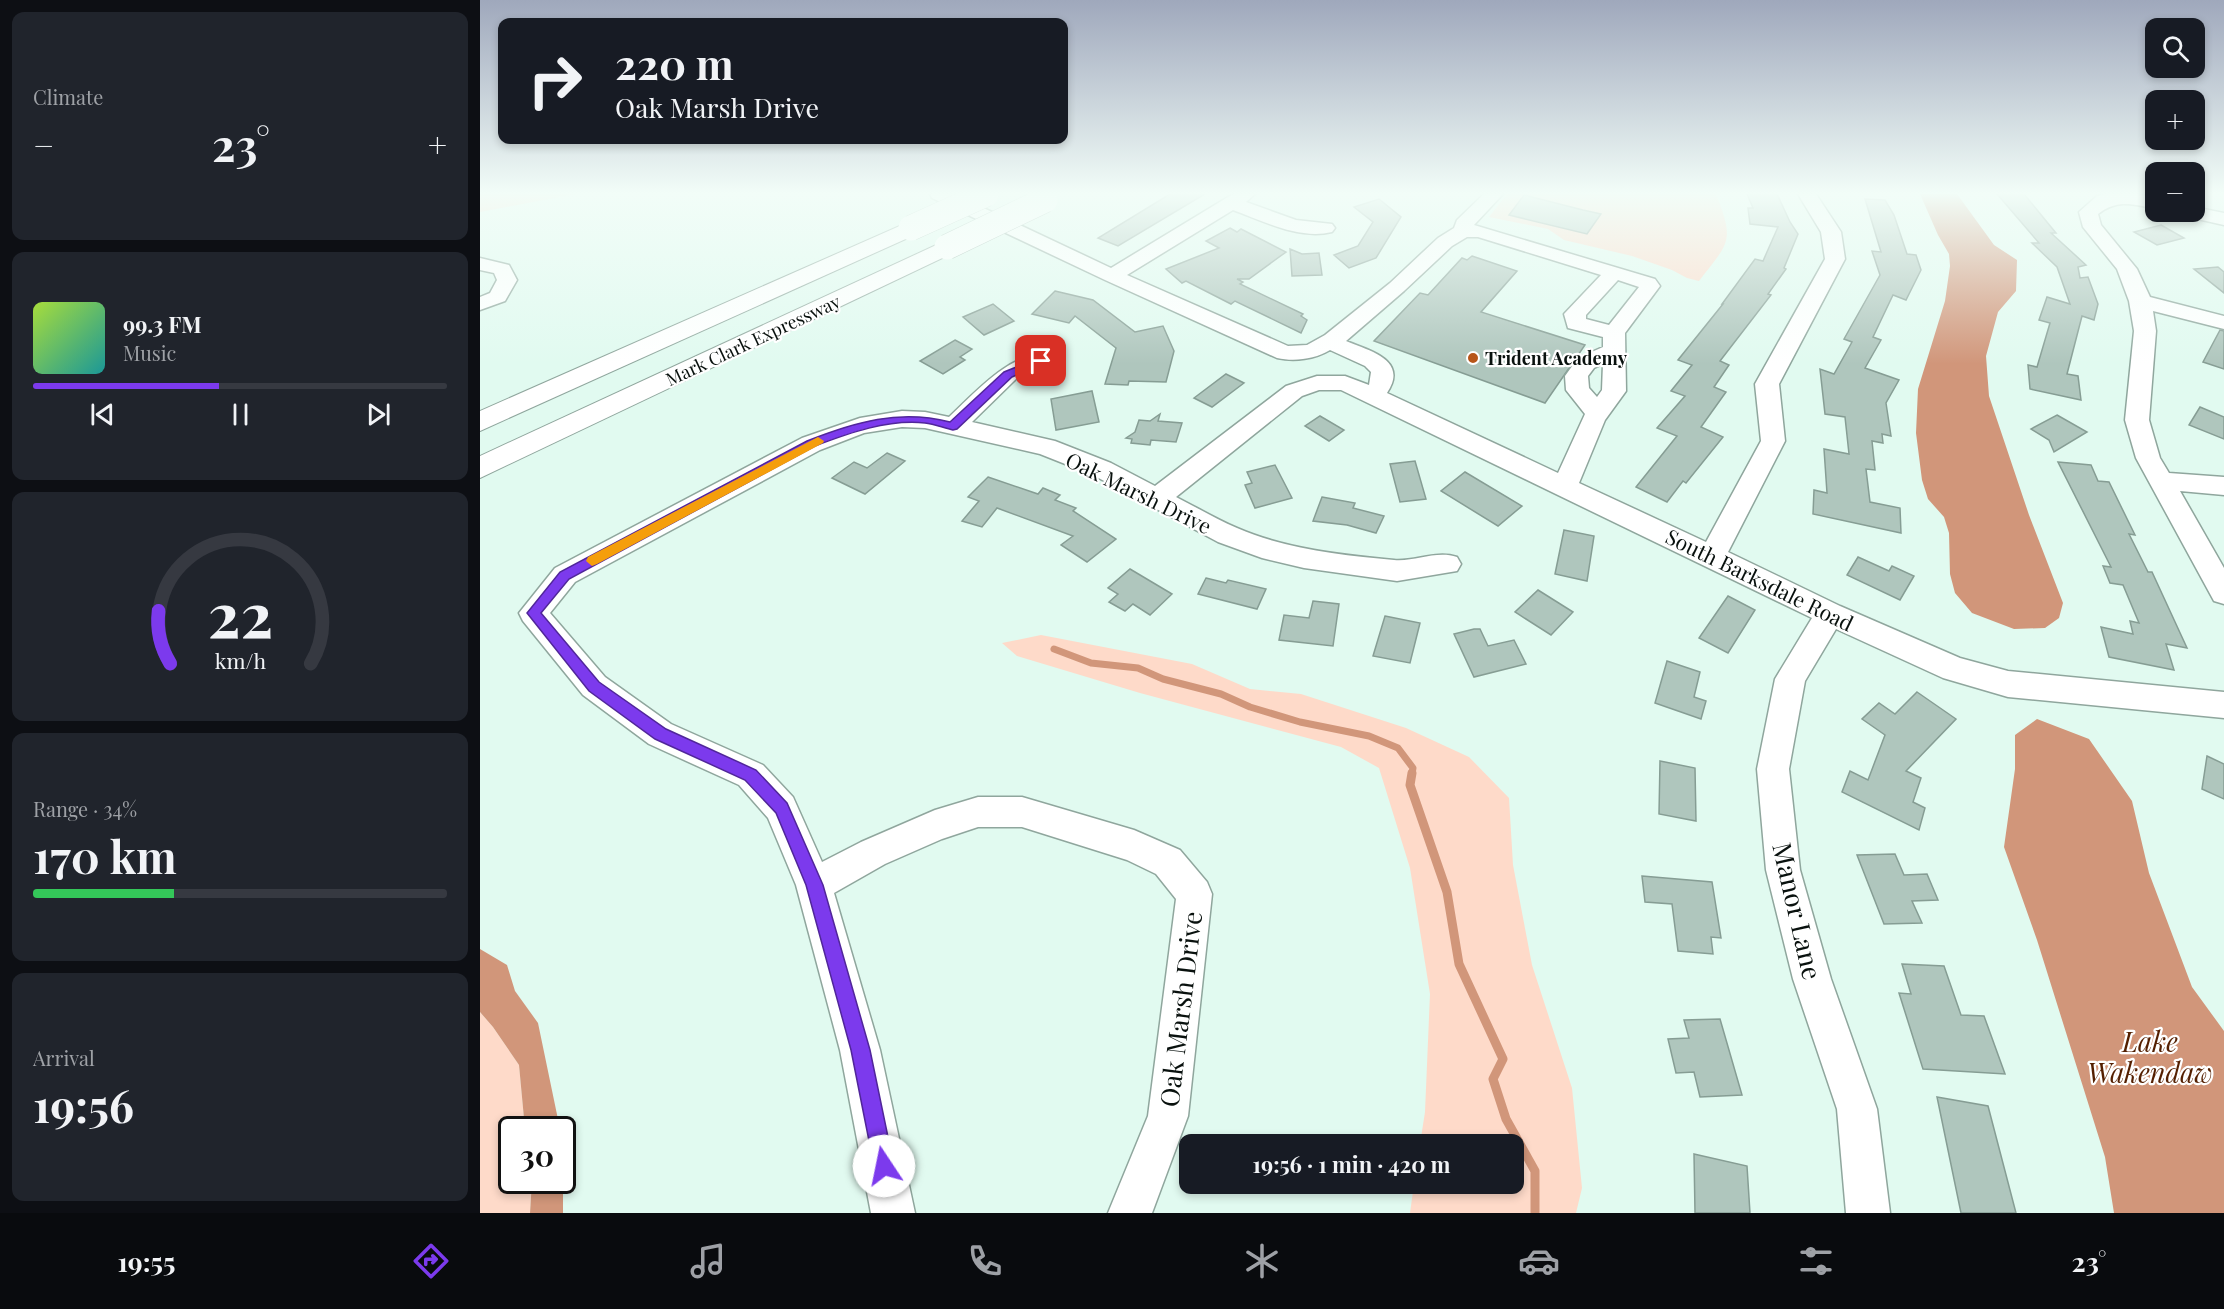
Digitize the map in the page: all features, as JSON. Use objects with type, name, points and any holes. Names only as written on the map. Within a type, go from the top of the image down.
[{"type":"highway","name":"Mark Clark Expressway","points":[[480,422],[861,251]]},
{"type":"highway","name":"Mark Clark Expressway","points":[[480,468],[939,251]]},
{"type":"street","points":[[1058,251],[1284,353],[1312,351],[1330,342],[1397,287],[1436,251]]},
{"type":"street","points":[[1112,276],[1153,251]]},
{"type":"street","points":[[1542,251],[1648,283],[1650,286],[1614,342],[1586,363],[1576,376],[1578,390],[1598,413]]},
{"type":"street","points":[[1712,556],[1773,441],[1767,384],[1835,259],[1834,251]]},
{"type":"street","points":[[2114,251],[2131,275],[2145,331],[2137,420],[2148,458],[2224,593]]},
{"type":"street","points":[[480,264],[502,269],[507,280],[498,297],[480,304]]},
{"type":"street","points":[[1614,273],[1575,314],[1575,322],[1614,342]]},
{"type":"street","points":[[2139,302],[2169,307],[2224,324]]},
{"type":"street","points":[[1330,342],[1373,361],[1383,371],[1382,383],[1373,396]]},
{"type":"street","points":[[1565,486],[1598,413],[1614,391],[1614,342]]},
{"type":"street","points":[[953,427],[1008,374],[1041,361]]},
{"type":"street","name":"South Barksdale Road","points":[[1157,498],[1294,391],[1317,383],[1345,383],[1830,614],[1954,669],[2008,684],[2224,705]]},
{"type":"street","name":"Oak Marsh Drive","points":[[893,1213],[860,1050],[814,885],[782,808],[751,775],[660,734],[594,686],[533,613],[565,575],[811,444],[842,431],[881,422],[925,420],[1046,447],[1102,469],[1227,536],[1262,548],[1293,556],[1397,571],[1447,564]]},
{"type":"street","points":[[2161,481],[2224,486]]},
{"type":"street","name":"Manor Lane","points":[[1830,614],[1791,679],[1773,769],[1784,870],[1812,978],[1857,1109],[1868,1213]]},
{"type":"street","name":"Oak Marsh Drive","points":[[814,885],[873,853],[935,826],[978,812],[1022,812],[1134,846],[1167,862],[1194,894],[1168,1116],[1130,1213]]},
{"type":"shaded area","points":[[1609,251],[1722,251],[1699,281],[1632,256]]},
{"type":"shaded area","points":[[1041,635],[1192,664],[1250,689],[1301,694],[1406,728],[1469,757],[1509,798],[1513,865],[1532,965],[1572,1088],[1582,1188],[1576,1213],[1410,1213],[1413,1194],[1524,1194],[1524,1134],[1422,1134],[1425,1112],[1430,994],[1410,868],[1379,768],[1341,747],[1140,693],[1017,656],[1002,643]]},
{"type":"shaded area","points":[[480,1012],[519,1065],[524,1116],[498,1116],[498,1194],[531,1194],[530,1213],[480,1213]]},
{"type":"water","points":[[1947,251],[2003,251],[2017,260],[2016,291],[1998,312],[1986,356],[1989,396],[2029,515],[2063,603],[2059,618],[2045,628],[2014,629],[1972,613],[1955,593],[1950,574],[1949,533],[1944,517],[1928,499],[1922,480],[1916,433],[1918,389],[1945,301],[1950,266]]},
{"type":"water","name":"Lake Wakendaw","points":[[2037,719],[2089,739],[2132,801],[2149,873],[2192,987],[2224,1031],[2224,1213],[2114,1213],[2105,1157],[2037,940],[2004,847],[2015,769],[2015,735]]},
{"type":"water","points":[[480,949],[507,965],[515,991],[538,1023],[557,1116],[524,1116],[519,1065],[480,1012]]},
{"type":"water","points":[[531,1194],[563,1194],[563,1213],[530,1213]]},
{"type":"building","points":[[1212,251],[1283,251],[1286,252],[1249,279],[1237,279],[1243,282],[1240,284],[1303,314],[1301,316],[1307,320],[1301,333],[1235,301],[1231,304],[1186,281],[1182,283],[1166,269]]},
{"type":"building","points":[[1290,251],[1302,254],[1319,253],[1322,275],[1292,276]]},
{"type":"building","points":[[1346,251],[1381,251],[1376,258],[1349,268],[1334,255]]},
{"type":"building","points":[[1768,251],[1791,251],[1784,268],[1786,269],[1768,294],[1771,295],[1720,361],[1729,365],[1714,387],[1726,392],[1701,427],[1723,437],[1686,483],[1683,481],[1667,502],[1636,487],[1677,436],[1657,428],[1685,396],[1671,391],[1692,365],[1678,360],[1723,304],[1755,259],[1763,261]]},
{"type":"building","points":[[1872,251],[1906,251],[1907,254],[1916,255],[1921,270],[1906,300],[1893,295],[1873,337],[1881,340],[1865,368],[1899,380],[1886,403],[1891,436],[1882,434],[1883,443],[1872,441],[1875,470],[1866,469],[1870,502],[1900,508],[1901,533],[1813,514],[1814,490],[1827,493],[1824,449],[1849,454],[1845,417],[1825,414],[1820,369],[1834,374],[1852,342],[1844,339],[1880,275]]},
{"type":"building","points":[[2040,251],[2070,251],[2086,265],[2078,267],[2080,278],[2088,277],[2098,304],[2094,320],[2082,316],[2067,374],[2078,376],[2081,400],[2030,389],[2028,365],[2037,367],[2050,323],[2039,320],[2047,297],[2070,304],[2057,267]]},
{"type":"building","points":[[1472,256],[1517,271],[1481,312],[1585,345],[1545,403],[1374,341],[1420,293],[1428,295],[1462,258],[1467,260]]},
{"type":"building","points":[[2218,267],[2224,272],[2224,293],[2194,269]]},
{"type":"building","points":[[1055,291],[1093,300],[1135,332],[1163,326],[1174,351],[1166,382],[1129,381],[1128,385],[1105,384],[1116,348],[1075,316],[1069,323],[1032,314]]},
{"type":"building","points":[[993,304],[1014,321],[984,335],[963,317]]},
{"type":"building","points":[[2220,330],[2224,331],[2224,369],[2203,362]]},
{"type":"building","points":[[955,340],[972,349],[960,357],[965,360],[943,374],[920,361]]},
{"type":"building","points":[[1226,374],[1244,383],[1212,407],[1194,398]]},
{"type":"building","points":[[1092,391],[1099,422],[1056,430],[1051,399]]},
{"type":"building","points":[[2200,407],[2224,417],[2224,439],[2189,425]]},
{"type":"building","points":[[1160,414],[1158,421],[1182,423],[1176,442],[1151,440],[1150,445],[1131,443],[1132,439],[1126,438],[1135,432],[1139,420],[1150,421]]},
{"type":"building","points":[[2057,415],[2087,432],[2054,452],[2049,440],[2031,429]]},
{"type":"building","points":[[1320,416],[1344,430],[1329,441],[1305,426]]},
{"type":"building","points":[[887,453],[905,461],[865,494],[832,478],[854,462],[867,468]]},
{"type":"building","points":[[1415,461],[1426,499],[1400,502],[1390,464]]},
{"type":"building","points":[[2058,462],[2091,465],[2098,481],[2109,482],[2135,535],[2129,534],[2148,572],[2152,572],[2187,648],[2166,644],[2174,670],[2109,657],[2101,627],[2133,634],[2130,621],[2139,623],[2123,585],[2110,583],[2103,566],[2111,567]]},
{"type":"building","points":[[1275,465],[1292,498],[1255,508],[1245,485],[1252,483],[1247,472]]},
{"type":"building","points":[[1465,472],[1522,506],[1498,526],[1441,491]]},
{"type":"building","points":[[988,477],[1038,494],[1043,488],[1060,495],[1055,500],[1076,508],[1073,511],[1116,539],[1087,562],[1061,545],[1073,536],[997,508],[982,527],[962,521],[979,501],[968,497]]},
{"type":"building","points":[[1322,497],[1355,503],[1353,508],[1384,516],[1376,533],[1347,525],[1313,521]]},
{"type":"building","points":[[1564,530],[1594,536],[1587,581],[1555,574]]},
{"type":"building","points":[[1858,557],[1889,571],[1892,566],[1914,576],[1900,600],[1847,575]]},
{"type":"building","points":[[1130,569],[1172,594],[1150,615],[1133,604],[1125,611],[1109,602],[1118,594],[1108,588]]},
{"type":"building","points":[[1206,578],[1226,583],[1228,580],[1266,589],[1257,609],[1198,594]]},
{"type":"building","points":[[1538,590],[1573,612],[1551,635],[1515,612]]},
{"type":"building","points":[[1728,596],[1755,610],[1728,653],[1699,638]]},
{"type":"building","points":[[1313,601],[1339,604],[1333,646],[1279,640],[1284,615],[1309,618]]},
{"type":"building","points":[[1385,616],[1420,623],[1410,663],[1373,656]]},
{"type":"building","points":[[1480,629],[1488,646],[1514,640],[1526,664],[1474,677],[1454,634]]},
{"type":"building","points":[[1667,661],[1700,672],[1694,697],[1706,701],[1701,719],[1655,703]]},
{"type":"building","points":[[1917,692],[1956,719],[1906,771],[1921,778],[1913,802],[1925,808],[1919,830],[1842,792],[1850,771],[1868,780],[1885,735],[1862,719],[1879,703],[1895,714]]},
{"type":"building","points":[[2207,756],[2224,764],[2224,799],[2202,789]]},
{"type":"building","points":[[1660,761],[1695,768],[1696,821],[1659,814]]},
{"type":"building","points":[[1895,854],[1904,875],[1927,874],[1938,900],[1912,901],[1922,923],[1884,924],[1857,855]]},
{"type":"building","points":[[1642,876],[1712,882],[1721,938],[1711,937],[1713,954],[1678,951],[1672,904],[1645,902]]},
{"type":"building","points":[[1902,964],[1944,966],[1961,1015],[1984,1016],[2005,1074],[1923,1069],[1899,993],[1911,994]]},
{"type":"building","points":[[1720,1019],[1742,1095],[1700,1097],[1694,1072],[1676,1073],[1668,1039],[1689,1038],[1684,1020]]},
{"type":"building","points":[[1937,1097],[1988,1106],[2016,1213],[1961,1213]]},
{"type":"building","points":[[1694,1154],[1747,1166],[1750,1213],[1695,1213]]},
{"type":"waterway","points":[[1054,649],[1091,663],[1138,668],[1163,679],[1221,694],[1250,707],[1300,722],[1369,736],[1398,748],[1413,768],[1412,774]]},
{"type":"waterway","points":[[1412,773],[1410,785],[1447,892],[1459,964],[1503,1059],[1493,1079],[1506,1119],[1535,1171],[1535,1213]]},
{"type":"slow traffic","points":[[592,561],[818,441]]},
{"type":"place","name":"Trident Academy","points":[[1473,358]]},
{"type":"route","points":[[884,1166],[860,1050],[814,885],[782,808],[751,775],[660,734],[594,686],[533,613],[565,575],[811,444],[860,426],[902,419],[925,420],[953,427],[1008,374],[1041,361]]}]
